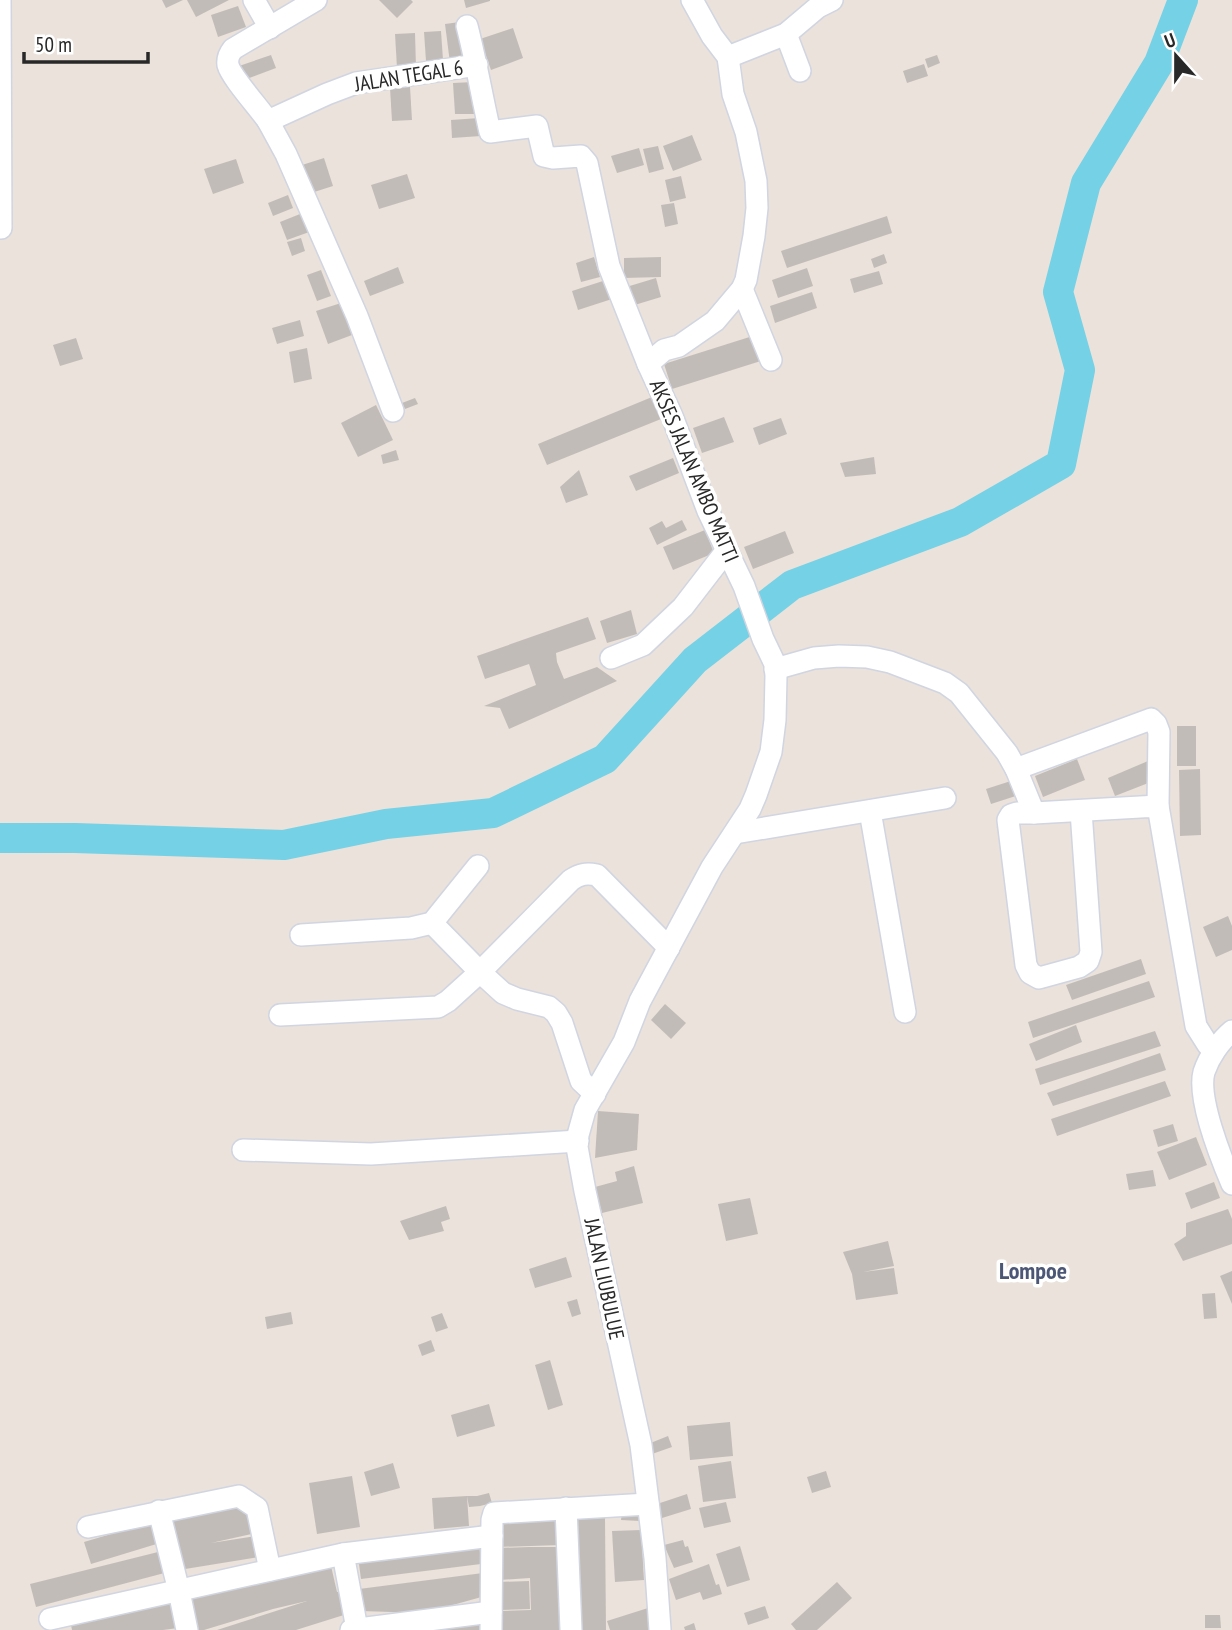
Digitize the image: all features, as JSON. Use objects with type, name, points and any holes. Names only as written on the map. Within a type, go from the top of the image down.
[{"type":"street","points":[[0,0],[1,228]]},
{"type":"street","points":[[254,0],[270,28]]},
{"type":"street","points":[[316,0],[233,49],[227,60],[231,72],[268,121],[286,154],[357,316],[393,411]]},
{"type":"street","name":"AKSES JALAN AMBO MATTI","points":[[692,0],[728,58],[733,94],[746,132],[756,181],[754,236],[742,289],[715,321],[679,346],[664,350],[648,364],[672,416],[708,511],[744,586],[775,670]]},
{"type":"street","points":[[728,58],[786,34],[818,7],[832,0]]},
{"type":"street","points":[[467,26],[490,132],[537,126],[544,156],[581,156],[587,163],[609,266],[648,364]]},
{"type":"street","points":[[786,34],[800,71]]},
{"type":"street","name":"JALAN TEGAL 6","points":[[268,121],[356,83],[477,65]]},
{"type":"street","points":[[742,289],[771,360]]},
{"type":"street","points":[[611,658],[643,645],[683,607],[727,550]]},
{"type":"street","points":[[775,670],[814,658],[867,657],[890,662],[945,683],[959,693],[1007,753],[1034,813]]},
{"type":"street","name":"JALAN LIUBULUE","points":[[660,1630],[655,1558],[641,1446],[577,1147],[580,1125],[586,1111],[624,1042],[640,1000],[712,867],[735,834],[756,795],[771,752],[775,720],[775,670]]},
{"type":"street","points":[[1016,769],[1151,719],[1156,724],[1159,732],[1158,806],[1196,1026],[1208,1045],[1216,1048]]},
{"type":"street","points":[[735,834],[944,799]]},
{"type":"street","points":[[1080,811],[1091,951],[1087,961],[1079,967],[1039,978],[1030,973],[1026,965],[1008,820],[1011,815],[1158,806]]},
{"type":"street","points":[[870,811],[905,1012]]},
{"type":"street","points":[[301,935],[411,928],[432,923],[478,866]]},
{"type":"street","points":[[280,1015],[438,1007],[480,972],[580,874],[597,875],[669,948]]},
{"type":"street","points":[[432,923],[503,993],[549,1007],[556,1013],[562,1023],[580,1081],[595,1094]]},
{"type":"street","points":[[1232,1031],[1216,1048],[1204,1073],[1203,1087],[1221,1158],[1232,1184]]},
{"type":"street","points":[[243,1150],[371,1154],[578,1140]]},
{"type":"street","points":[[88,1527],[234,1496],[241,1497],[257,1508],[270,1570]]},
{"type":"street","points":[[343,1554],[354,1629],[491,1621],[494,1513],[648,1504]]},
{"type":"street","points":[[566,1508],[571,1630]]},
{"type":"street","points":[[159,1511],[187,1630]]},
{"type":"street","points":[[50,1619],[343,1554],[492,1536]]},
{"type":"building","points":[[162,0],[183,0],[166,8]]},
{"type":"building","points":[[187,0],[229,0],[196,17]]},
{"type":"building","points":[[379,0],[411,0],[413,2],[397,18]]},
{"type":"building","points":[[464,0],[490,0],[490,1],[466,8]]},
{"type":"building","points":[[238,6],[246,27],[218,37],[211,15]]},
{"type":"building","points":[[460,22],[466,60],[450,63],[445,24]]},
{"type":"building","points":[[513,28],[523,58],[491,70],[480,39]]},
{"type":"building","points":[[441,31],[443,60],[426,61],[424,32]]},
{"type":"building","points":[[415,33],[416,67],[397,68],[395,34]]},
{"type":"building","points":[[271,55],[276,68],[244,80],[239,66]]},
{"type":"building","points":[[937,55],[940,63],[928,68],[925,59]]},
{"type":"building","points":[[924,64],[928,76],[907,83],[903,71]]},
{"type":"building","points":[[474,82],[475,114],[455,114],[453,83]]},
{"type":"building","points":[[410,87],[412,120],[392,121],[390,88]]},
{"type":"building","points":[[479,118],[481,136],[452,138],[451,120]]},
{"type":"building","points":[[692,135],[702,160],[673,171],[663,146]]},
{"type":"building","points":[[658,146],[664,169],[649,173],[643,149]]},
{"type":"building","points":[[639,148],[644,165],[617,173],[611,156]]},
{"type":"building","points":[[324,158],[333,186],[311,193],[302,165]]},
{"type":"building","points":[[236,159],[244,183],[213,194],[204,169]]},
{"type":"building","points":[[407,174],[415,198],[379,209],[371,185]]},
{"type":"building","points":[[681,176],[686,198],[670,202],[665,180]]},
{"type":"building","points":[[288,195],[293,208],[273,216],[268,203]]},
{"type":"building","points":[[674,203],[678,224],[665,227],[661,205]]},
{"type":"building","points":[[305,212],[312,231],[287,240],[280,222]]},
{"type":"building","points":[[887,216],[892,233],[787,268],[781,251]]},
{"type":"building","points":[[301,238],[305,251],[292,256],[287,242]]},
{"type":"building","points":[[884,254],[887,263],[874,268],[871,259]]},
{"type":"building","points":[[594,257],[600,277],[581,282],[576,263]]},
{"type":"building","points":[[661,257],[661,277],[624,278],[624,258]]},
{"type":"building","points":[[398,267],[404,283],[370,296],[364,281]]},
{"type":"building","points":[[807,268],[813,286],[778,298],[772,280]]},
{"type":"building","points":[[321,270],[331,296],[317,301],[307,275]]},
{"type":"building","points":[[879,271],[883,284],[854,293],[850,279]]},
{"type":"building","points":[[656,278],[661,297],[628,307],[623,288]]},
{"type":"building","points":[[606,280],[612,299],[578,310],[572,291]]},
{"type":"building","points":[[812,292],[817,308],[775,323],[770,306]]},
{"type":"building","points":[[341,303],[352,335],[328,344],[316,311]]},
{"type":"building","points":[[300,320],[304,336],[277,344],[272,328]]},
{"type":"building","points":[[759,334],[767,359],[672,389],[664,364]]},
{"type":"building","points":[[76,338],[83,359],[60,366],[53,345]]},
{"type":"building","points":[[307,348],[312,379],[294,383],[289,352]]},
{"type":"building","points":[[652,397],[661,419],[547,465],[538,444]]},
{"type":"building","points":[[415,398],[418,404],[405,409],[402,403]]},
{"type":"building","points":[[376,405],[393,440],[358,457],[341,423]]},
{"type":"building","points":[[724,417],[734,442],[702,453],[693,428]]},
{"type":"building","points":[[781,418],[787,434],[759,445],[753,428]]},
{"type":"building","points":[[396,450],[399,460],[383,464],[381,455]]},
{"type":"building","points":[[874,457],[876,474],[845,477],[840,463]]},
{"type":"building","points":[[673,458],[679,473],[636,491],[629,476]]},
{"type":"building","points":[[579,470],[588,495],[566,503],[560,487]]},
{"type":"building","points":[[682,520],[687,530],[657,545],[649,528],[662,521],[666,528]]},
{"type":"building","points":[[705,530],[714,553],[673,570],[663,547]]},
{"type":"building","points":[[785,531],[794,553],[753,569],[744,547]]},
{"type":"building","points":[[631,610],[637,634],[607,643],[600,621]]},
{"type":"building","points":[[588,617],[596,639],[556,653],[564,679],[597,667],[617,681],[509,729],[500,708],[484,706],[536,685],[529,664],[485,679],[477,656]]},
{"type":"building","points":[[1177,726],[1196,726],[1196,766],[1177,766]]},
{"type":"building","points":[[1077,759],[1085,780],[1043,797],[1035,776]]},
{"type":"building","points":[[1148,761],[1156,780],[1115,796],[1108,778]]},
{"type":"building","points":[[1200,769],[1201,835],[1180,836],[1179,770]]},
{"type":"building","points":[[1017,779],[1022,794],[991,804],[986,789]]},
{"type":"building","points":[[1228,916],[1232,926],[1232,950],[1216,957],[1203,927]]},
{"type":"building","points":[[1141,959],[1146,974],[1072,1000],[1066,985]]},
{"type":"building","points":[[1149,981],[1155,997],[1033,1038],[1028,1022]]},
{"type":"building","points":[[665,1004],[686,1023],[671,1039],[651,1020]]},
{"type":"building","points":[[1076,1025],[1082,1042],[1036,1061],[1029,1044]]},
{"type":"building","points":[[1155,1031],[1161,1046],[1040,1085],[1035,1069]]},
{"type":"building","points":[[1160,1053],[1166,1070],[1053,1106],[1047,1093]]},
{"type":"building","points":[[1165,1081],[1171,1096],[1057,1136],[1051,1119]]},
{"type":"building","points":[[598,1111],[639,1114],[637,1150],[595,1158]]},
{"type":"building","points":[[1173,1124],[1178,1141],[1158,1147],[1153,1130]]},
{"type":"building","points":[[1196,1137],[1207,1165],[1169,1180],[1157,1152]]},
{"type":"building","points":[[634,1166],[643,1203],[602,1213],[595,1187],[617,1181],[615,1172]]},
{"type":"building","points":[[1153,1170],[1156,1186],[1129,1190],[1126,1174]]},
{"type":"building","points":[[1214,1182],[1220,1198],[1191,1209],[1185,1193]]},
{"type":"building","points":[[750,1198],[758,1234],[726,1241],[718,1204]]},
{"type":"building","points":[[446,1206],[450,1219],[441,1222],[444,1231],[409,1240],[400,1221]]},
{"type":"building","points":[[1228,1209],[1232,1219],[1232,1244],[1183,1261],[1174,1244],[1186,1236],[1186,1223]]},
{"type":"building","points":[[888,1241],[894,1266],[863,1272],[894,1268],[898,1294],[856,1300],[852,1274],[843,1252]]},
{"type":"building","points":[[566,1257],[572,1277],[535,1288],[529,1269]]},
{"type":"building","points":[[1232,1271],[1232,1304],[1220,1276]]},
{"type":"building","points":[[1215,1293],[1217,1318],[1204,1319],[1202,1294]]},
{"type":"building","points":[[577,1299],[581,1314],[572,1317],[567,1302]]},
{"type":"building","points":[[291,1312],[293,1324],[267,1329],[265,1317]]},
{"type":"building","points":[[442,1313],[448,1328],[436,1332],[431,1317]]},
{"type":"building","points":[[431,1340],[435,1351],[422,1356],[418,1345]]},
{"type":"building","points":[[550,1360],[563,1405],[548,1410],[535,1365]]},
{"type":"building","points":[[489,1404],[495,1426],[457,1437],[451,1415]]},
{"type":"building","points":[[730,1422],[733,1456],[690,1460],[687,1426]]},
{"type":"building","points":[[668,1436],[672,1447],[652,1454],[648,1444]]},
{"type":"building","points":[[731,1461],[736,1498],[703,1502],[698,1466]]},
{"type":"building","points":[[393,1463],[400,1488],[371,1496],[364,1472]]},
{"type":"building","points":[[826,1471],[831,1487],[812,1493],[807,1477]]},
{"type":"building","points":[[352,1476],[360,1527],[317,1534],[309,1483]]},
{"type":"building","points":[[489,1493],[492,1503],[469,1507],[467,1496]]},
{"type":"building","points":[[687,1494],[691,1509],[662,1518],[657,1504]]},
{"type":"building","points":[[467,1496],[469,1526],[434,1529],[432,1498]]},
{"type":"building","points":[[726,1502],[731,1522],[704,1528],[699,1508]]},
{"type":"building","points":[[255,1503],[261,1532],[211,1543],[262,1535],[266,1556],[179,1570],[172,1521]]},
{"type":"building","points":[[622,1511],[641,1511],[640,1521],[621,1520]]},
{"type":"building","points":[[560,1514],[561,1545],[497,1547],[496,1515]]},
{"type":"building","points":[[573,1518],[605,1518],[606,1630],[574,1630]]},
{"type":"building","points":[[155,1521],[163,1542],[91,1564],[84,1542]]},
{"type":"building","points":[[641,1530],[644,1580],[615,1582],[612,1531]]},
{"type":"building","points":[[683,1540],[693,1562],[674,1568],[664,1545]]},
{"type":"building","points":[[479,1542],[481,1564],[361,1579],[358,1557]]},
{"type":"building","points":[[740,1546],[750,1580],[727,1587],[716,1554]]},
{"type":"building","points":[[562,1547],[563,1630],[499,1630],[499,1611],[531,1610],[530,1578],[499,1580],[498,1548]]},
{"type":"building","points":[[166,1550],[172,1571],[36,1607],[30,1584]]},
{"type":"building","points":[[709,1564],[722,1594],[703,1600],[700,1592],[676,1600],[669,1579]]},
{"type":"building","points":[[331,1566],[337,1592],[340,1592],[347,1614],[296,1630],[217,1630],[307,1601],[204,1630],[193,1630],[186,1592]]},
{"type":"building","points":[[483,1573],[485,1596],[424,1613],[360,1611],[359,1589]]},
{"type":"building","points":[[529,1581],[530,1609],[499,1610],[498,1582]]},
{"type":"building","points":[[837,1582],[852,1598],[817,1630],[796,1630],[791,1624]]},
{"type":"building","points":[[172,1595],[178,1628],[72,1630],[71,1625]]},
{"type":"building","points":[[765,1606],[769,1618],[748,1625],[744,1613]]},
{"type":"building","points":[[648,1608],[655,1630],[610,1630],[607,1621]]},
{"type":"building","points":[[1205,1615],[1220,1615],[1221,1628],[1205,1628]]},
{"type":"building","points":[[483,1623],[483,1630],[387,1630]]},
{"type":"building","points":[[694,1623],[696,1630],[685,1630],[684,1627]]},
{"type":"waterway","points":[[0,838],[284,845],[386,824],[493,813],[605,759],[695,660],[792,585],[960,522],[1061,464],[1080,370],[1058,292],[1086,183],[1159,63],[1183,0]]},
{"type":"district","name":"Lompoe","points":[[1033,1271]]}]
